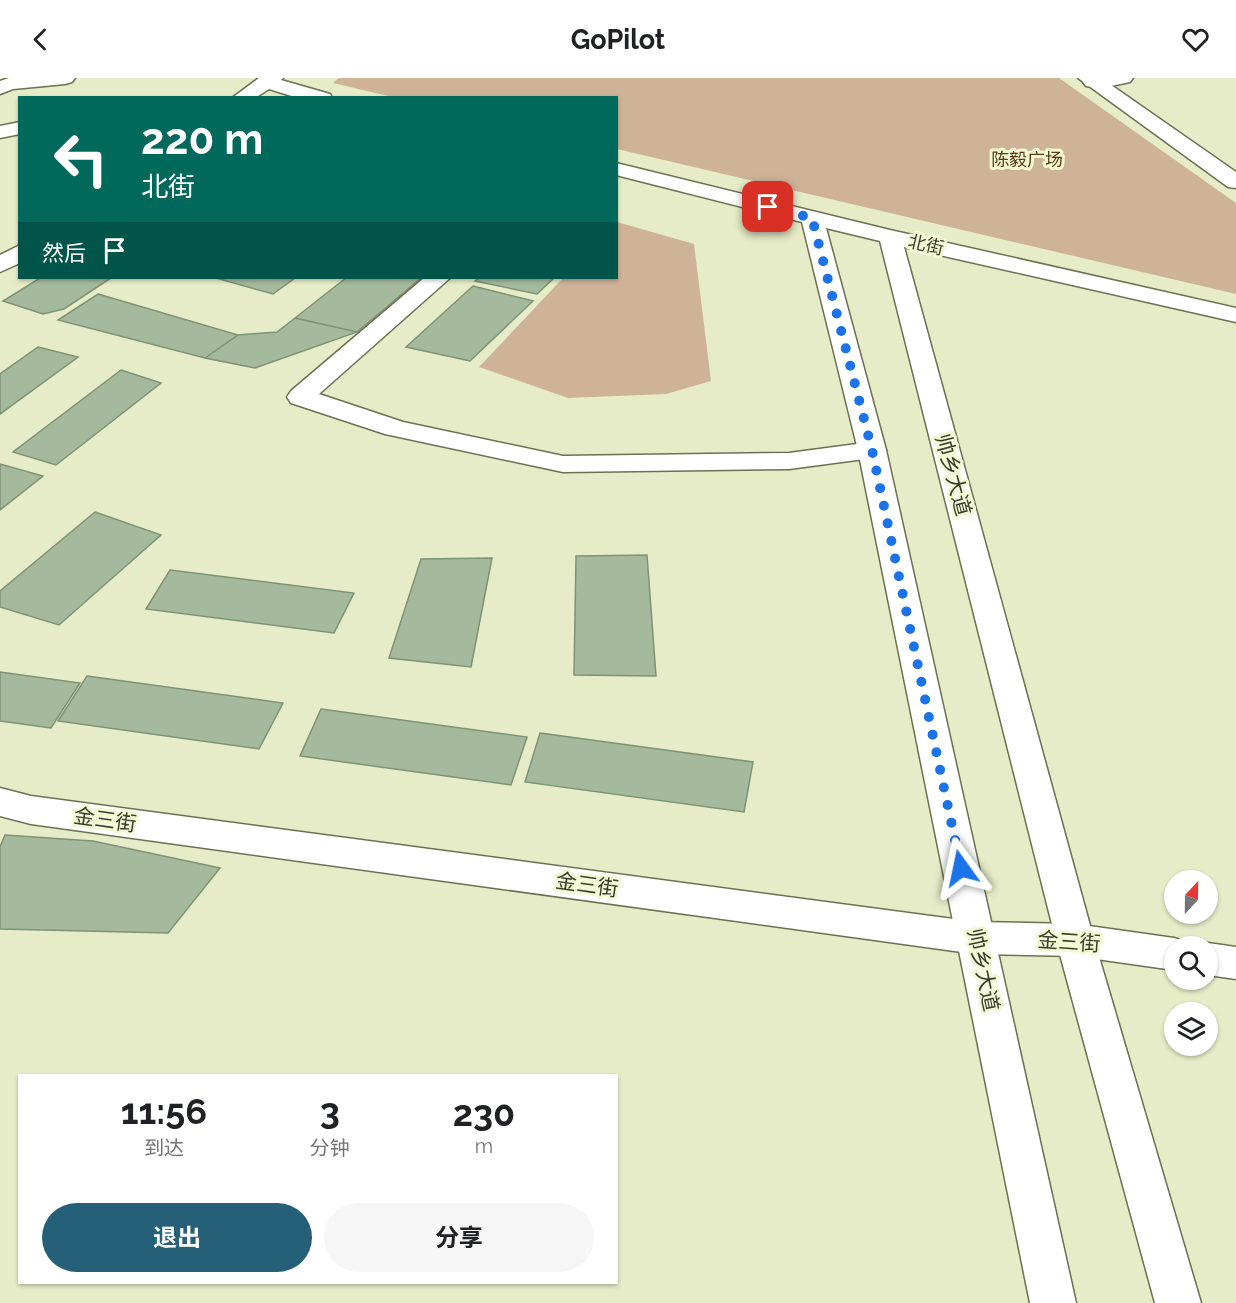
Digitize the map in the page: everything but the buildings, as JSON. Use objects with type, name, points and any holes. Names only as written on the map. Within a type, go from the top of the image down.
[{"type":"main road","points":[[0,88],[9,84],[65,78]]},
{"type":"main road","points":[[1090,80],[1123,78]]},
{"type":"main road","points":[[1090,80],[1236,182]]},
{"type":"main road","points":[[245,96],[274,83],[316,96]]},
{"type":"main road","points":[[0,132],[18,128]]},
{"type":"main road","name":"北街","points":[[618,170],[890,237],[1236,315]]},
{"type":"main road","name":"帅乡大道","points":[[812,218],[872,450],[1053,1303]]},
{"type":"main road","points":[[0,247],[18,236]]},
{"type":"main road","name":"帅乡大道","points":[[890,237],[1075,940],[1178,1303]]},
{"type":"main road","points":[[0,265],[18,253]]},
{"type":"main road","points":[[437,279],[300,397],[395,428],[563,464],[789,461],[872,450]]},
{"type":"main road","name":"金三街","points":[[0,802],[32,810],[976,938],[1075,940],[1164,953]]},
{"type":"main road","points":[[1218,960],[1236,963]]},
{"type":"green space","name":"陈毅广场","points":[[339,78],[1059,78],[1236,203],[1236,294],[618,149],[618,96],[388,96],[333,83]]},
{"type":"green space","points":[[618,222],[694,244],[711,381],[666,394],[568,398],[479,367],[562,279],[618,279]]},
{"type":"route","points":[[768,207],[812,218],[872,450],[961,868]]}]
